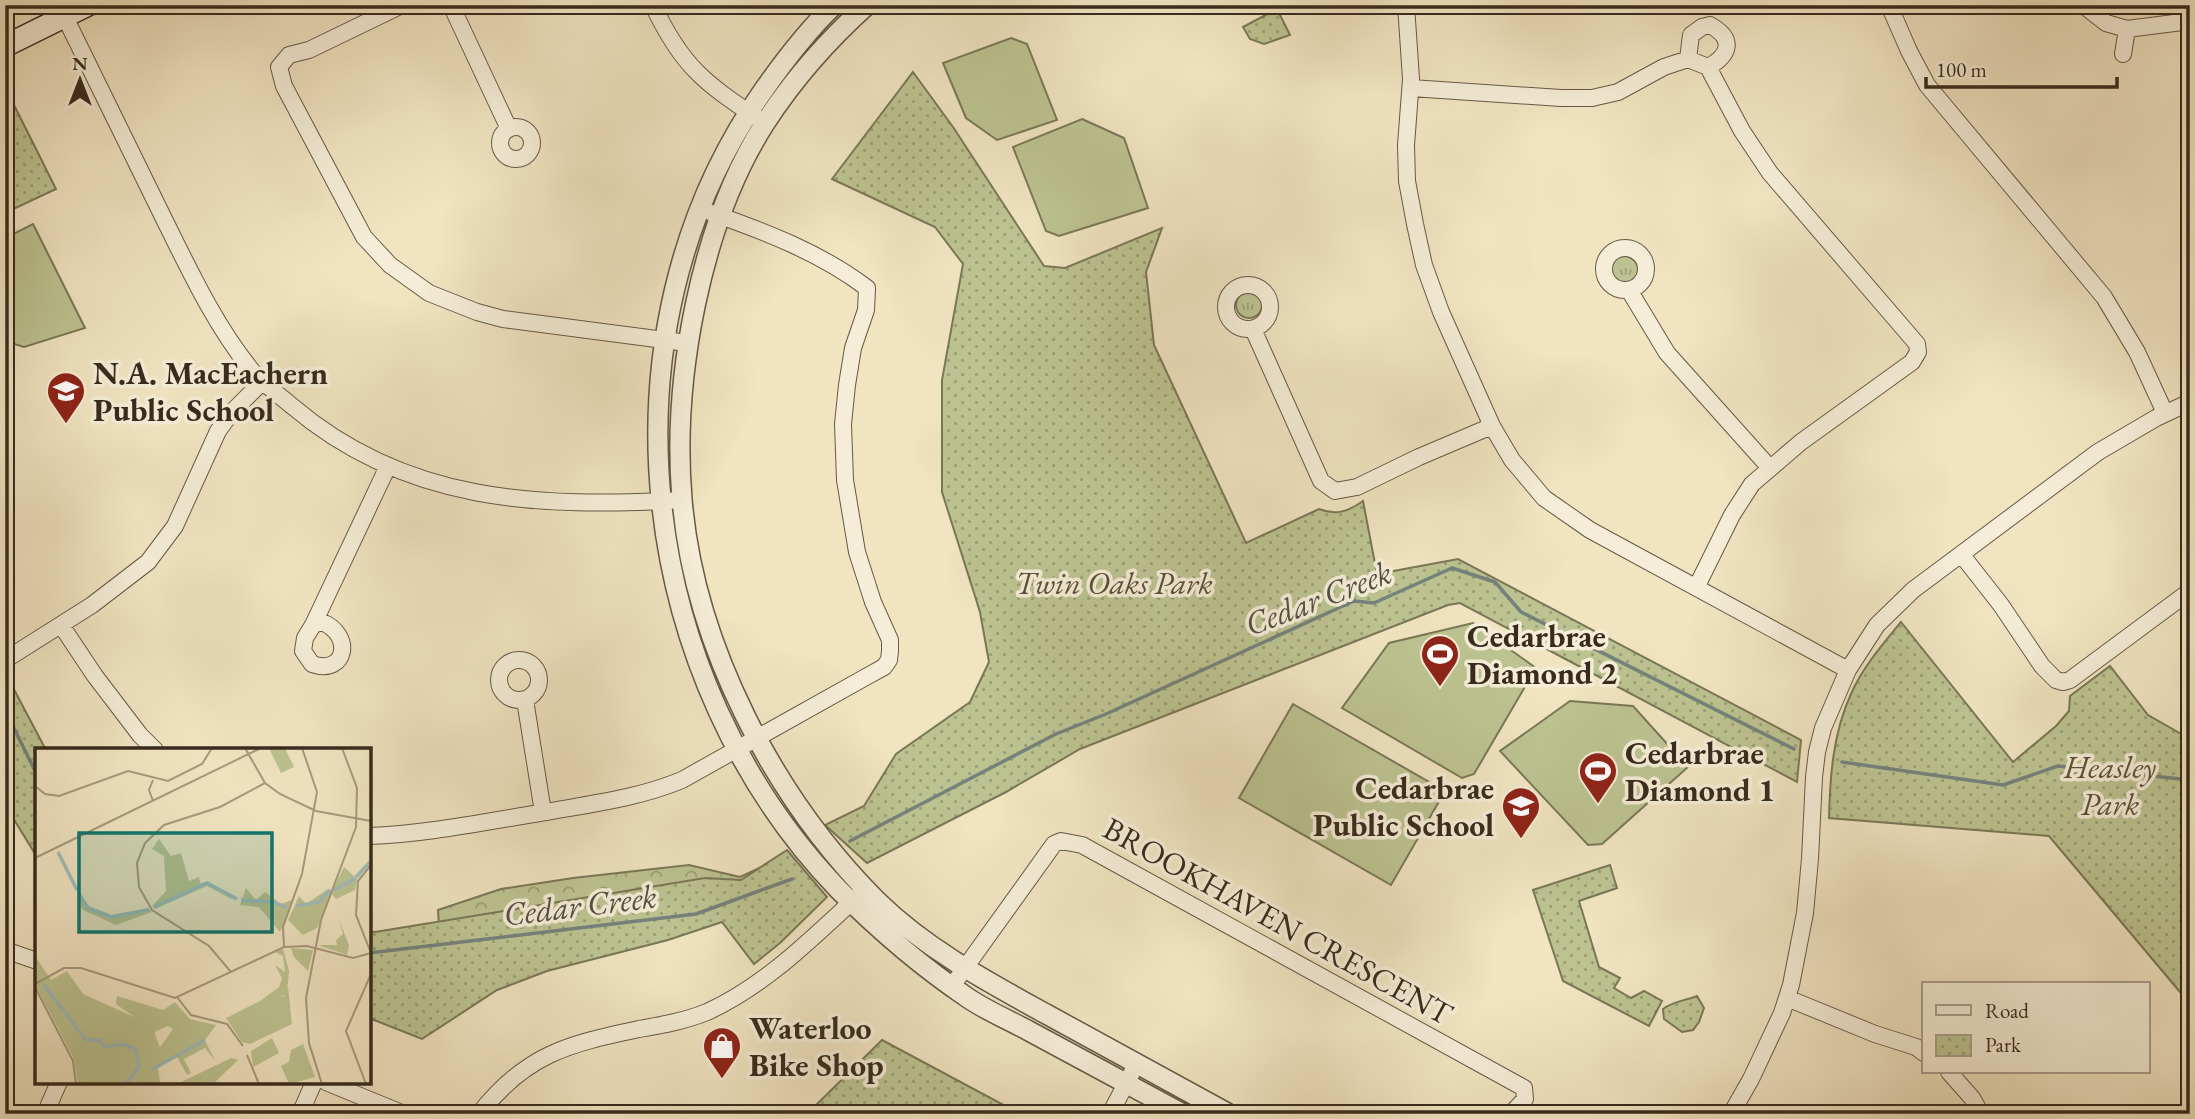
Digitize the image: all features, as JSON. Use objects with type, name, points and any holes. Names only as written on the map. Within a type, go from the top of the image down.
[{"type":"main road","points":[[5,46],[88,5]]},
{"type":"street","points":[[402,5],[309,50],[289,55],[279,67],[284,86],[351,215],[372,248],[390,265],[429,293],[477,312],[537,324],[687,343]]},
{"type":"street","points":[[451,5],[509,129]]},
{"type":"street","points":[[653,5],[674,47],[698,75],[765,123]]},
{"type":"street","points":[[834,5],[782,64],[748,112],[722,157],[699,208],[677,278],[660,384],[658,428],[660,501],[667,556],[680,611],[709,692],[737,749],[785,824],[826,876],[914,932],[964,968],[1229,1114]]},
{"type":"street","points":[[1406,5],[1411,89],[1406,145],[1407,181],[1424,265],[1444,319],[1492,426],[1524,475],[1552,504],[1595,533],[1848,670]]},
{"type":"street","points":[[1889,5],[1927,85],[2104,297],[2137,352],[2165,413]]},
{"type":"street","points":[[2083,5],[2106,23],[2127,29],[2190,21]]},
{"type":"street","points":[[864,6],[818,54],[765,123],[739,173],[709,250],[687,343],[682,395],[682,500],[694,569],[712,638],[748,725],[858,895],[901,947],[969,999],[1184,1114]]},
{"type":"street","points":[[65,17],[205,302],[249,369],[334,438],[409,475],[489,496],[555,502],[682,500]]},
{"type":"street","points":[[1688,59],[1691,35],[1702,27],[1710,26],[1722,33],[1727,42],[1727,51],[1720,61],[1708,67]]},
{"type":"street","points":[[2123,54],[2127,29]]},
{"type":"street","points":[[1411,89],[1592,98],[1618,92],[1664,67],[1688,59],[1708,67],[1742,131],[1770,173],[1917,344],[1918,352],[1912,362],[1801,442],[1743,495],[1697,586]]},
{"type":"street","points":[[371,836],[416,834],[587,806],[658,790],[682,780],[757,739],[884,667],[889,660],[890,640],[874,604],[861,564],[845,480],[843,424],[847,385],[853,348],[868,297],[867,288],[828,261],[699,208]]},
{"type":"street","points":[[1629,290],[1667,353],[1770,468]]},
{"type":"street","points":[[1253,328],[1321,481],[1335,491],[1357,487],[1492,426]]},
{"type":"street","points":[[5,660],[92,605],[148,562],[175,526],[218,430],[231,413],[264,381]]},
{"type":"street","points":[[1731,1114],[1751,1079],[1787,998],[1805,913],[1817,752],[1823,728],[1848,670],[1886,615],[1913,590],[2098,452],[2165,413],[2190,402]]},
{"type":"street","points":[[313,625],[388,466]]},
{"type":"street","points":[[1961,554],[2042,666],[2056,680],[2063,682],[2070,680],[2190,591]]},
{"type":"street","points":[[61,625],[95,676],[153,748]]},
{"type":"street","points":[[524,700],[543,812]]},
{"type":"street","name":"BROOKHAVEN CRESCENT","points":[[952,986],[1054,845],[1061,841],[1082,845],[1524,1087],[1525,1098],[1511,1114]]},
{"type":"street","points":[[478,1114],[513,1076],[553,1052],[595,1038],[682,1020],[724,1004],[758,984],[858,895]]},
{"type":"street","points":[[5,950],[35,960]]},
{"type":"street","points":[[1787,998],[1922,1052]]},
{"type":"street","points":[[1110,1114],[1137,1063]]},
{"type":"street","points":[[1951,1074],[1972,1098],[1981,1114]]},
{"type":"street","points":[[45,1114],[58,1084]]},
{"type":"street","points":[[300,1114],[313,1084]]},
{"type":"street","points":[[331,1084],[404,1114]]},
{"type":"green space","points":[[1277,9],[1290,35],[1264,44],[1250,39],[1243,27]]},
{"type":"green space","points":[[1011,38],[1027,44],[1057,120],[997,140],[966,118],[943,63]]},
{"type":"green space","name":"Twin Oaks Park","points":[[913,72],[953,127],[1044,266],[1065,268],[1162,228],[1146,272],[1154,345],[1246,543],[1319,509],[1342,511],[1363,501],[1377,574],[1458,559],[1801,740],[1797,782],[1460,603],[1448,605],[1080,749],[1006,792],[867,863],[825,825],[864,806],[896,754],[970,702],[989,662],[980,612],[942,492],[942,380],[963,264],[935,227],[832,179]]},
{"type":"green space","points":[[5,87],[56,189],[5,213]]},
{"type":"green space","points":[[1082,119],[1124,138],[1148,208],[1059,236],[1046,231],[1013,147]]},
{"type":"green space","points":[[33,224],[85,328],[24,347],[5,341],[5,238]]},
{"type":"green space","points":[[1624,256],[1634,260],[1638,270],[1634,280],[1624,284],[1614,280],[1610,270],[1614,260]]},
{"type":"green space","points":[[1249,292],[1259,295],[1262,305],[1259,315],[1249,318],[1239,315],[1236,305],[1239,295]]},
{"type":"green space","name":"Heasley Park","points":[[1901,622],[2013,762],[2056,726],[2069,711],[2070,696],[2110,666],[2148,715],[2190,739],[2190,1004],[2049,836],[1829,818],[1834,755],[1845,709],[1867,666]]},
{"type":"green space","name":"Cedarbrae Diamond 2","points":[[1473,623],[1536,668],[1474,774],[1462,778],[1342,708],[1389,643]]},
{"type":"green space","points":[[9,680],[45,748],[35,748],[35,854],[5,805],[5,682]]},
{"type":"green space","name":"Cedarbrae Diamond 1","points":[[1570,701],[1633,706],[1688,767],[1602,844],[1588,845],[1500,751]]},
{"type":"green space","points":[[1293,704],[1445,791],[1391,885],[1239,798]]},
{"type":"green space","points":[[787,850],[827,897],[780,943],[754,964],[722,922],[668,940],[547,971],[497,990],[422,1039],[371,1019],[371,931],[705,878],[741,880]]},
{"type":"green space","points":[[783,857],[791,892],[693,920],[535,951],[439,985],[388,993],[371,990],[371,934],[439,927],[438,910],[501,889],[689,865],[740,877]]},
{"type":"green space","points":[[1610,865],[1617,888],[1579,901],[1599,967],[1620,978],[1614,988],[1631,998],[1644,991],[1662,1001],[1649,1026],[1563,981],[1533,890]]},
{"type":"green space","points":[[1697,996],[1704,1008],[1693,1030],[1682,1032],[1664,1019],[1663,1009],[1667,1006]]},
{"type":"green space","points":[[882,1040],[1013,1110],[1009,1114],[807,1114]]},
{"type":"waterway","name":"Cedar Creek","points":[[850,841],[1056,734],[1106,714],[1354,601],[1374,603],[1452,568],[1495,582],[1521,612],[1794,749]]},
{"type":"waterway","name":"Cedar Creek","points":[[5,710],[35,771]]},
{"type":"waterway","name":"Cedar Creek","points":[[1842,762],[2003,785],[2058,766],[2190,780]]},
{"type":"waterway","name":"Cedar Creek","points":[[371,953],[696,914],[792,879]]},
{"type":"place","name":"N.A. MacEachern Public School","points":[[66,425]]},
{"type":"place","name":"Cedarbrae Diamond 2","points":[[1440,688]]},
{"type":"place","name":"Cedarbrae Diamond 1","points":[[1598,805]]},
{"type":"place","name":"Cedarbrae Public School","points":[[1521,840]]},
{"type":"place","name":"Waterloo Bike Shop","points":[[722,1080]]}]
